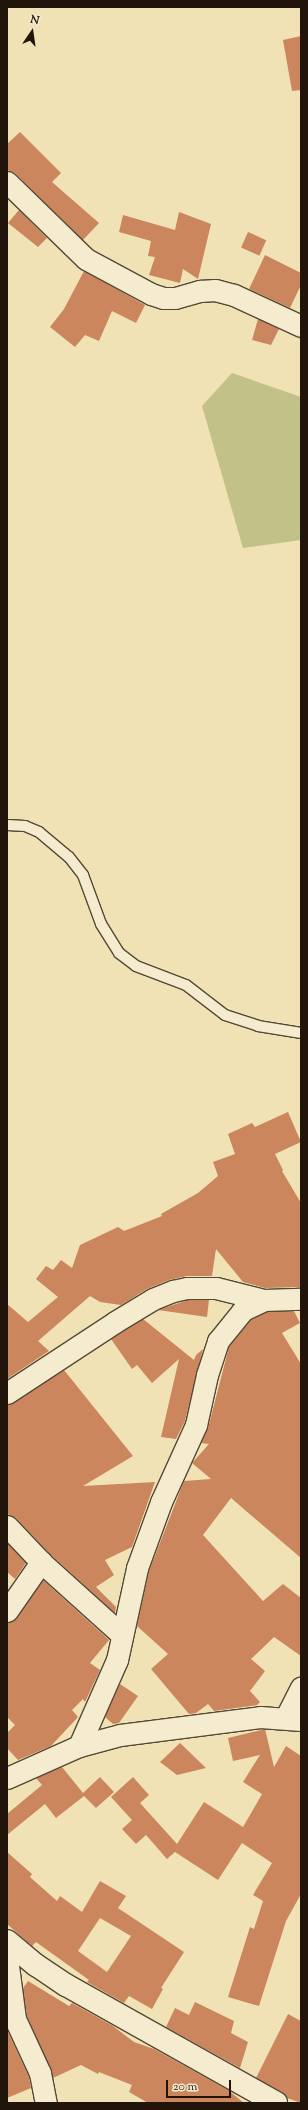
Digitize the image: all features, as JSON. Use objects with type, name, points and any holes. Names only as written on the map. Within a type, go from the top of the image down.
[{"type":"street","points":[[7,182],[86,259],[151,294],[163,298],[175,298],[200,291],[215,290],[234,295],[301,326]]},
{"type":"street","points":[[7,1393],[115,1322],[153,1299],[173,1291],[194,1287],[216,1288],[264,1300],[301,1300]]},
{"type":"street","points":[[78,1746],[113,1671],[137,1568],[161,1502],[196,1425],[207,1375],[218,1341],[243,1310],[264,1300]]},
{"type":"street","points":[[7,1526],[41,1562],[122,1635]]},
{"type":"street","points":[[7,1611],[41,1562]]},
{"type":"street","points":[[7,1778],[78,1746],[120,1735],[260,1717],[293,1718],[301,1688]]},
{"type":"street","points":[[7,1941],[36,1965],[66,1985],[276,2103]]},
{"type":"street","points":[[7,1958],[15,2019],[40,2074],[46,2103]]},
{"type":"lane","points":[[7,825],[26,826],[39,832],[69,857],[83,874],[100,924],[119,953],[136,966],[186,985],[225,1015],[258,1026],[301,1033]]},
{"type":"green space","points":[[232,373],[301,397],[301,540],[243,548],[202,406]]},
{"type":"building","points":[[301,36],[301,90],[292,91],[283,40]]},
{"type":"building","points":[[20,132],[61,173],[52,182],[99,223],[83,240],[15,173],[7,170],[7,144]]},
{"type":"building","points":[[19,210],[47,238],[38,247],[8,223]]},
{"type":"building","points":[[179,212],[211,224],[198,279],[183,269],[180,283],[149,275],[155,257],[148,256],[151,241],[119,232],[123,215],[175,230]]},
{"type":"building","points":[[248,232],[266,240],[259,256],[241,248]]},
{"type":"building","points":[[265,255],[301,273],[301,285],[290,308],[249,289]]},
{"type":"building","points":[[84,271],[145,305],[136,323],[112,311],[99,341],[85,335],[75,347],[50,327],[64,309]]},
{"type":"building","points":[[258,319],[279,329],[271,345],[252,340]]},
{"type":"building","points":[[288,1112],[301,1142],[275,1154],[283,1170],[282,1171],[301,1203],[301,1287],[265,1288],[243,1282],[216,1249],[212,1276],[187,1276],[169,1280],[147,1289],[121,1305],[100,1302],[90,1296],[38,1341],[49,1351],[7,1379],[7,1304],[28,1322],[58,1297],[36,1279],[46,1266],[53,1270],[61,1260],[72,1268],[80,1245],[118,1227],[124,1231],[162,1216],[161,1214],[198,1193],[218,1176],[213,1162],[235,1154],[228,1134],[252,1123],[255,1127]]},
{"type":"building","points":[[188,1300],[209,1300],[207,1317],[158,1310]]},
{"type":"building","points":[[294,1311],[300,1323],[282,1333],[301,1364],[301,1558],[231,1498],[203,1535],[263,1601],[283,1584],[301,1598],[301,1656],[274,1637],[251,1659],[265,1671],[250,1691],[260,1702],[257,1705],[214,1711],[208,1704],[196,1713],[189,1714],[151,1669],[168,1654],[137,1626],[149,1571],[184,1481],[211,1479],[192,1463],[209,1444],[201,1443],[208,1428],[229,1347],[251,1320],[267,1312]]},
{"type":"building","points":[[143,1319],[194,1360],[196,1355],[203,1349],[185,1421],[176,1439],[161,1437],[179,1359],[152,1383],[137,1365],[132,1369],[111,1339]]},
{"type":"building","points":[[64,1370],[133,1456],[83,1486],[155,1482],[132,1547],[105,1560],[114,1575],[96,1587],[116,1607],[115,1613],[49,1553],[16,1518],[7,1514],[7,1405]]},
{"type":"building","points":[[7,1543],[26,1563],[15,1579],[7,1572]]},
{"type":"building","points":[[43,1580],[109,1640],[90,1663],[100,1670],[85,1702],[83,1699],[72,1710],[78,1717],[51,1746],[18,1760],[7,1748],[7,1733],[15,1725],[7,1717],[7,1623],[17,1618]]},
{"type":"building","points":[[120,1684],[138,1696],[119,1723],[113,1724],[105,1717]]},
{"type":"building","points":[[265,1729],[274,1767],[286,1746],[301,1756],[301,1894],[286,1921],[259,2006],[228,1997],[250,1927],[254,1929],[263,1901],[253,1895],[272,1863],[242,1843],[218,1880],[175,1852],[167,1859],[146,1835],[136,1844],[122,1829],[132,1820],[111,1797],[133,1777],[149,1795],[140,1803],[177,1844],[204,1802],[243,1827],[262,1794],[243,1782],[260,1755],[233,1761],[228,1738]]},
{"type":"building","points":[[180,1743],[206,1768],[177,1775],[160,1762]]},
{"type":"building","points":[[62,1767],[83,1793],[100,1777],[114,1792],[96,1808],[84,1796],[56,1818],[45,1804],[7,1835],[7,1814],[42,1785],[36,1778]]},
{"type":"building","points":[[7,1852],[32,1874],[30,1877],[57,1901],[60,1896],[82,1912],[100,1881],[126,1896],[118,1908],[184,1952],[161,1988],[163,1989],[152,2009],[129,1996],[124,2003],[87,1982],[89,1980],[36,1942],[32,1946],[7,1924]],"holes":[[[100,1918],[131,1936],[107,1972],[78,1951]]]},
{"type":"building","points":[[28,1981],[69,2006],[72,2003],[113,2026],[134,2042],[154,2049],[228,2090],[244,2103],[148,2103],[129,2092],[132,2085],[99,2072],[98,2074],[81,2065],[53,2078],[27,2016],[23,1988]]},
{"type":"building","points":[[195,2002],[234,2021],[231,2033],[248,2042],[240,2068],[166,2027],[175,2008],[189,2015]]},
{"type":"building","points":[[288,2014],[301,2021],[301,2103],[287,2098],[282,2092],[256,2078]]},
{"type":"building","points":[[7,2030],[29,2077],[31,2088],[7,2098]]}]
